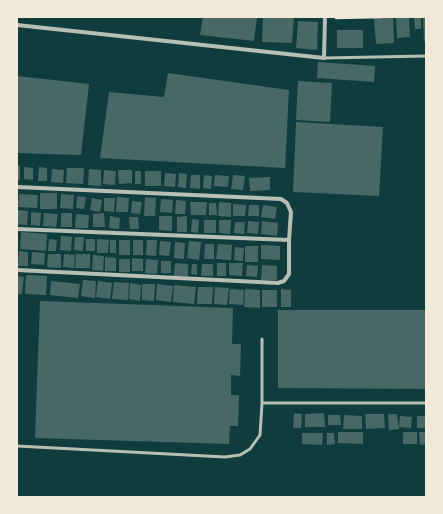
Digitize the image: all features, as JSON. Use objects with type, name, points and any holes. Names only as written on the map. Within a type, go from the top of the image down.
[{"type":"street","points":[[17,26],[324,58],[324,18]]},
{"type":"street","points":[[17,187],[281,199],[287,203],[291,212],[288,274],[284,281],[278,283],[17,270]]},
{"type":"street","points":[[17,229],[289,240]]},
{"type":"lane","points":[[324,58],[426,56]]},
{"type":"lane","points":[[17,446],[225,457],[240,454],[250,449],[260,434],[262,403],[262,339]]},
{"type":"lane","points":[[262,403],[426,403]]},
{"type":"path","points":[[324,18],[382,17]]},
{"type":"building","points":[[203,17],[257,17],[254,41],[200,35]]},
{"type":"building","points":[[263,17],[294,17],[292,43],[262,42]]},
{"type":"building","points":[[393,17],[394,43],[376,44],[374,18]]},
{"type":"building","points":[[396,17],[409,17],[410,37],[397,38]]},
{"type":"building","points":[[414,17],[421,17],[421,29],[415,29]]},
{"type":"building","points":[[426,17],[426,41],[424,41],[423,18]]},
{"type":"building","points":[[298,21],[318,22],[317,50],[296,48]]},
{"type":"building","points":[[337,30],[363,30],[363,48],[337,48]]},
{"type":"building","points":[[318,62],[375,66],[374,82],[317,78]]},
{"type":"building","points":[[168,73],[289,90],[285,168],[100,158],[109,92],[164,97]]},
{"type":"building","points":[[17,76],[89,84],[81,155],[17,153]]},
{"type":"building","points":[[298,81],[332,83],[330,122],[296,120]]},
{"type":"building","points":[[296,122],[383,127],[379,196],[293,192]]},
{"type":"building","points":[[17,165],[20,166],[20,180],[17,180]]},
{"type":"building","points":[[24,167],[33,168],[33,180],[24,179]]},
{"type":"building","points":[[39,167],[47,168],[47,181],[38,181]]},
{"type":"building","points":[[67,168],[84,168],[83,184],[66,183]]},
{"type":"building","points":[[52,169],[64,170],[63,183],[51,182]]},
{"type":"building","points":[[89,169],[101,170],[101,186],[88,185]]},
{"type":"building","points":[[104,170],[116,171],[115,185],[103,184]]},
{"type":"building","points":[[118,170],[132,170],[132,183],[119,184]]},
{"type":"building","points":[[135,171],[141,171],[141,184],[135,184]]},
{"type":"building","points":[[145,171],[161,171],[161,186],[145,186]]},
{"type":"building","points":[[165,173],[176,174],[175,187],[164,186]]},
{"type":"building","points":[[179,173],[187,174],[186,188],[178,187]]},
{"type":"building","points":[[191,175],[200,175],[200,189],[190,188]]},
{"type":"building","points":[[204,175],[212,176],[211,189],[203,188]]},
{"type":"building","points":[[215,175],[229,176],[228,187],[214,186]]},
{"type":"building","points":[[233,175],[245,176],[243,190],[231,189]]},
{"type":"building","points":[[270,177],[270,190],[250,191],[249,178]]},
{"type":"building","points":[[40,193],[57,193],[57,209],[40,209]]},
{"type":"building","points":[[19,194],[38,195],[37,208],[18,207]]},
{"type":"building","points":[[61,194],[74,195],[73,209],[60,208]]},
{"type":"building","points":[[77,196],[86,197],[84,209],[76,208]]},
{"type":"building","points":[[117,197],[129,198],[128,212],[116,212]]},
{"type":"building","points":[[145,197],[156,198],[155,216],[144,216]]},
{"type":"building","points":[[92,198],[102,200],[100,212],[90,210]]},
{"type":"building","points":[[104,198],[115,198],[114,212],[104,211]]},
{"type":"building","points":[[161,199],[173,200],[172,213],[160,212]]},
{"type":"building","points":[[176,200],[186,201],[185,214],[175,214]]},
{"type":"building","points":[[132,201],[142,202],[140,214],[131,213]]},
{"type":"building","points":[[190,202],[207,202],[206,215],[191,215]]},
{"type":"building","points":[[219,202],[231,203],[231,217],[218,216]]},
{"type":"building","points":[[209,203],[216,203],[217,215],[209,215]]},
{"type":"building","points":[[233,204],[246,205],[245,216],[233,216]]},
{"type":"building","points":[[249,205],[259,205],[259,216],[248,216]]},
{"type":"building","points":[[263,205],[277,207],[275,219],[261,217]]},
{"type":"building","points":[[17,210],[28,211],[27,225],[17,224]]},
{"type":"building","points":[[31,212],[41,213],[40,226],[31,225]]},
{"type":"building","points":[[44,213],[58,214],[56,227],[43,226]]},
{"type":"building","points":[[61,213],[72,213],[72,227],[61,227]]},
{"type":"building","points":[[104,213],[105,227],[93,227],[93,214]]},
{"type":"building","points":[[76,214],[89,215],[88,228],[75,228]]},
{"type":"building","points":[[110,216],[120,218],[119,229],[109,228]]},
{"type":"building","points":[[159,216],[172,216],[172,231],[159,230]]},
{"type":"building","points":[[187,216],[187,232],[177,232],[177,217]]},
{"type":"building","points":[[129,217],[138,217],[139,229],[130,229]]},
{"type":"building","points":[[192,219],[199,220],[198,233],[191,232]]},
{"type":"building","points":[[204,220],[216,220],[216,233],[204,233]]},
{"type":"building","points":[[219,220],[231,220],[230,234],[219,233]]},
{"type":"building","points":[[248,221],[259,222],[258,234],[247,233]]},
{"type":"building","points":[[262,221],[278,223],[277,236],[261,234]]},
{"type":"building","points":[[235,222],[245,222],[244,234],[234,233]]},
{"type":"building","points":[[21,232],[47,234],[46,251],[20,249]]},
{"type":"building","points":[[61,236],[72,237],[71,251],[60,250]]},
{"type":"building","points":[[75,237],[84,237],[83,251],[74,250]]},
{"type":"building","points":[[49,239],[57,240],[56,251],[48,251]]},
{"type":"building","points":[[86,239],[95,239],[95,251],[86,251]]},
{"type":"building","points":[[97,239],[109,240],[108,253],[97,253]]},
{"type":"building","points":[[110,240],[116,240],[116,253],[110,253]]},
{"type":"building","points":[[119,240],[130,240],[130,255],[119,255]]},
{"type":"building","points":[[133,240],[143,240],[143,255],[133,255]]},
{"type":"building","points":[[147,240],[157,240],[156,256],[146,255]]},
{"type":"building","points":[[160,241],[171,242],[169,256],[159,255]]},
{"type":"building","points":[[189,241],[201,242],[199,260],[187,258]]},
{"type":"building","points":[[175,242],[185,243],[184,259],[174,258]]},
{"type":"building","points":[[205,244],[214,244],[214,259],[204,259]]},
{"type":"building","points":[[218,244],[232,245],[231,260],[216,259]]},
{"type":"building","points":[[261,245],[280,246],[280,260],[261,259]]},
{"type":"building","points":[[245,246],[258,246],[258,262],[245,262]]},
{"type":"building","points":[[235,247],[244,248],[243,261],[234,260]]},
{"type":"building","points":[[19,251],[28,252],[28,266],[18,266]]},
{"type":"building","points":[[32,252],[45,253],[44,265],[31,264]]},
{"type":"building","points":[[48,254],[61,254],[61,268],[47,267]]},
{"type":"building","points":[[64,254],[75,255],[74,268],[63,267]]},
{"type":"building","points":[[76,254],[90,254],[90,268],[75,268]]},
{"type":"building","points":[[93,255],[104,256],[103,271],[92,270]]},
{"type":"building","points":[[105,257],[116,258],[116,271],[105,271]]},
{"type":"building","points":[[132,258],[143,259],[143,271],[132,271]]},
{"type":"building","points":[[119,259],[130,259],[130,272],[119,272]]},
{"type":"building","points":[[146,259],[158,260],[157,274],[145,273]]},
{"type":"building","points":[[161,261],[171,261],[171,273],[161,273]]},
{"type":"building","points":[[175,263],[188,264],[188,276],[174,276]]},
{"type":"building","points":[[217,263],[226,263],[226,276],[217,276]]},
{"type":"building","points":[[229,263],[243,263],[242,276],[229,275]]},
{"type":"building","points":[[192,264],[197,264],[197,275],[191,274]]},
{"type":"building","points":[[202,264],[213,264],[213,276],[201,276]]},
{"type":"building","points":[[247,265],[258,266],[257,277],[246,276]]},
{"type":"building","points":[[262,265],[277,266],[277,280],[261,280]]},
{"type":"building","points":[[26,275],[47,276],[46,295],[25,294]]},
{"type":"building","points":[[17,276],[24,277],[22,294],[17,294]]},
{"type":"building","points":[[83,280],[96,281],[95,298],[81,296]]},
{"type":"building","points":[[51,281],[80,284],[78,298],[50,295]]},
{"type":"building","points":[[98,281],[112,283],[110,299],[96,297]]},
{"type":"building","points":[[114,282],[129,283],[128,300],[112,299]]},
{"type":"building","points":[[130,283],[141,285],[140,301],[129,299]]},
{"type":"building","points":[[142,284],[155,284],[154,301],[142,300]]},
{"type":"building","points":[[157,284],[173,286],[171,302],[156,300]]},
{"type":"building","points":[[174,285],[196,287],[194,304],[173,302]]},
{"type":"building","points":[[198,287],[213,287],[212,304],[197,304]]},
{"type":"building","points":[[215,287],[229,288],[227,305],[214,304]]},
{"type":"building","points":[[230,289],[244,290],[243,305],[229,304]]},
{"type":"building","points":[[245,289],[260,290],[260,308],[244,307]]},
{"type":"building","points":[[281,289],[291,290],[291,307],[281,307]]},
{"type":"building","points":[[262,290],[277,290],[277,307],[262,307]]},
{"type":"building","points":[[40,301],[233,308],[232,344],[241,344],[240,376],[231,375],[231,395],[239,395],[238,426],[230,426],[229,444],[35,438]]},
{"type":"building","points":[[278,310],[426,310],[426,389],[278,388]]},
{"type":"building","points":[[294,413],[302,414],[301,428],[293,428]]},
{"type":"building","points":[[324,413],[325,427],[305,427],[305,414]]},
{"type":"building","points":[[365,414],[384,414],[385,428],[366,429]]},
{"type":"building","points":[[388,414],[397,414],[399,429],[389,430]]},
{"type":"building","points":[[328,415],[340,415],[341,425],[328,425]]},
{"type":"building","points":[[344,415],[362,416],[362,429],[343,429]]},
{"type":"building","points":[[400,416],[412,417],[411,428],[399,427]]},
{"type":"building","points":[[417,416],[426,416],[426,428],[417,428]]},
{"type":"building","points":[[338,432],[363,432],[363,444],[338,443]]},
{"type":"building","points":[[403,432],[417,432],[417,444],[403,444]]},
{"type":"building","points":[[419,432],[426,432],[426,444],[420,445]]},
{"type":"building","points":[[302,433],[323,433],[322,445],[302,444]]},
{"type":"building","points":[[327,433],[334,433],[335,444],[327,445]]}]
